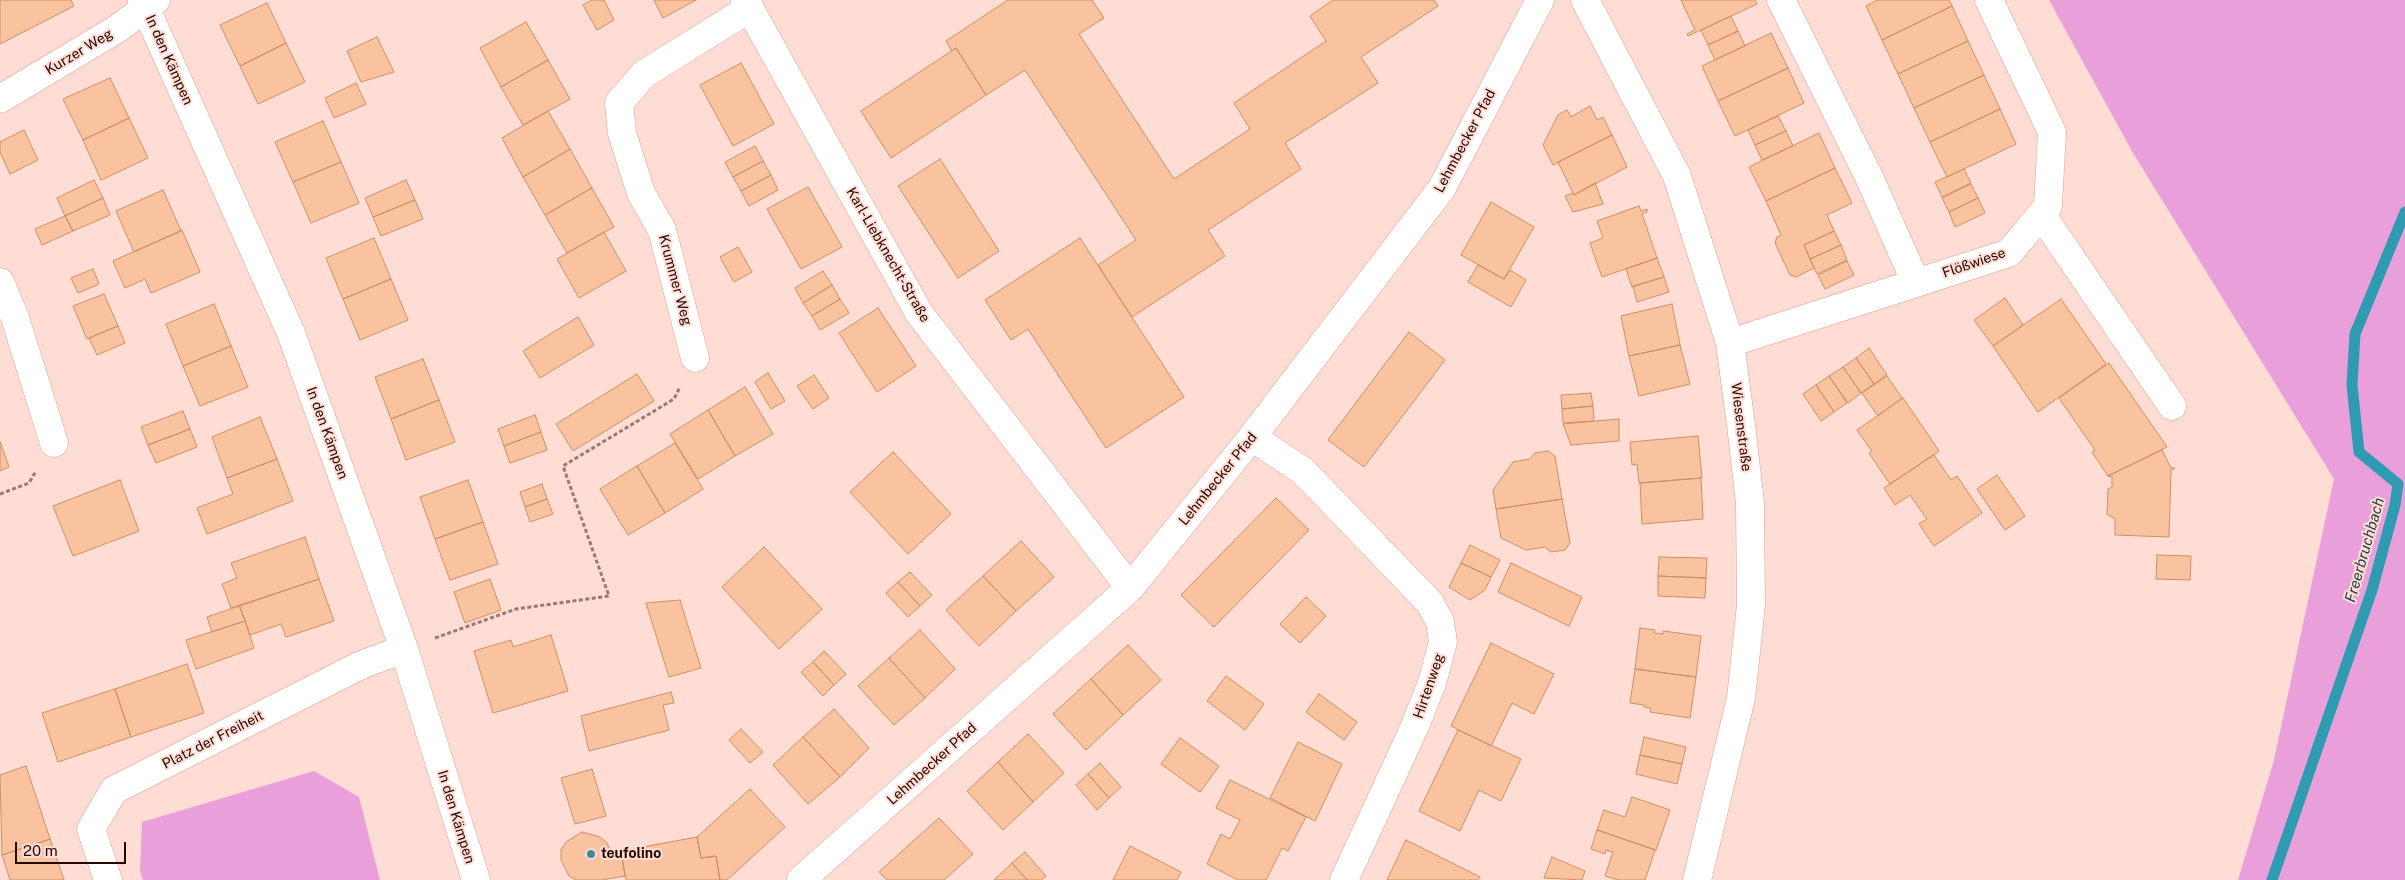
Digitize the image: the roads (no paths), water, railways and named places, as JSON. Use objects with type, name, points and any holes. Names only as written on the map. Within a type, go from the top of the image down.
[{"type":"street","name":"Lehmbecker Pfad","points":[[802,880],[1130,588],[1252,437],[1442,188],[1540,0]]},
{"type":"street","name":"Wiesenstraße","points":[[1585,0],[1677,176],[1730,343],[1750,503],[1751,605],[1742,698],[1697,880]]},
{"type":"street","points":[[1781,0],[1869,177],[1916,283]]},
{"type":"street","name":"Flößwiese","points":[[1730,343],[2009,253],[2048,206],[2052,132],[1989,0]]},
{"type":"street","name":"Kurzer Weg","points":[[0,99],[117,29],[148,2]]},
{"type":"street","name":"In den Kämpen","points":[[148,2],[291,333],[404,649],[476,880]]},
{"type":"street","name":"Krummer Weg","points":[[695,358],[662,230],[640,193],[622,133],[619,103],[644,74],[747,4]]},
{"type":"street","name":"Karl-Liebknecht-Straße","points":[[747,4],[919,312],[1130,588]]},
{"type":"street","points":[[2041,214],[2172,406]]},
{"type":"street","points":[[0,282],[15,318],[54,443]]},
{"type":"street","name":"Hirtenweg","points":[[1252,437],[1303,471],[1430,603],[1440,622],[1444,642],[1432,683],[1416,726],[1344,880]]},
{"type":"street","name":"Platz der Freiheit","points":[[108,880],[91,829],[114,790],[361,665],[404,649]]},
{"type":"waterway","name":"Freerbruchbach","points":[[2272,880],[2372,590],[2395,505],[2398,484],[2359,452],[2352,385],[2355,334],[2405,212]]},
{"type":"place","name":"teufolino","points":[[591,854]]}]
